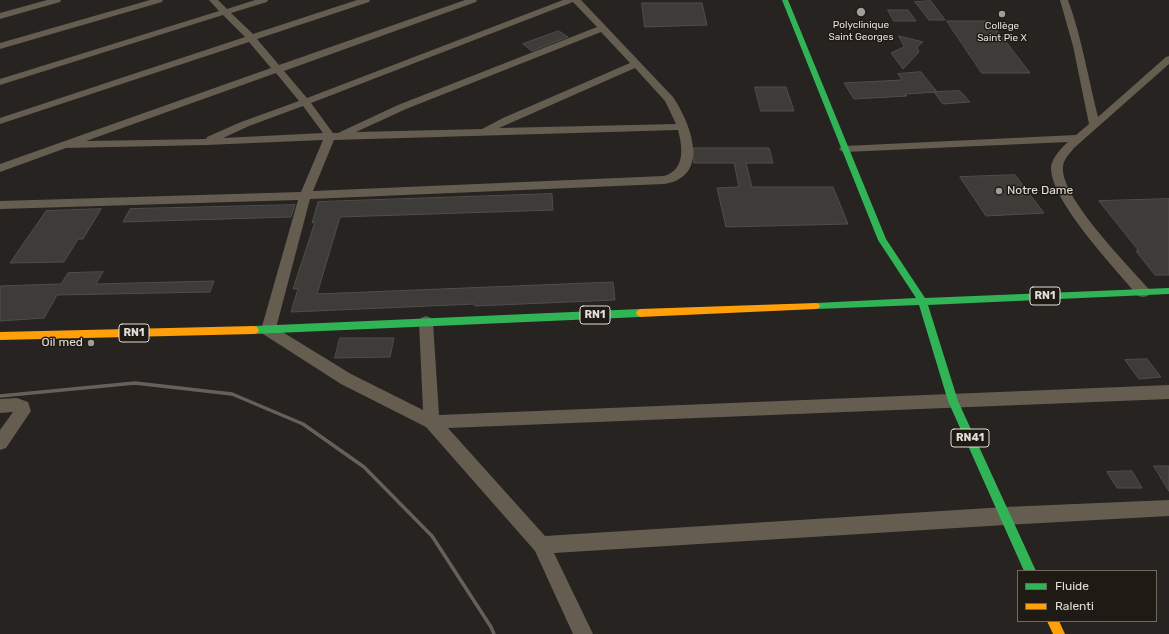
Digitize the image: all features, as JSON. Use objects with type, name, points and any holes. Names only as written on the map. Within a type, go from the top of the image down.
[{"type":"main road","points":[[785,0],[882,240],[922,301]]},
{"type":"main road","name":"RN1","points":[[0,336],[268,330],[1169,291]]},
{"type":"main road","name":"RN41","points":[[922,301],[953,401],[1030,570]]},
{"type":"main road","points":[[1053,622],[1059,634]]},
{"type":"street","points":[[0,16],[57,0]]},
{"type":"street","points":[[0,46],[159,0]]},
{"type":"street","points":[[213,0],[251,38],[304,102],[335,136]]},
{"type":"street","points":[[0,82],[264,0]]},
{"type":"street","points":[[0,121],[366,0]]},
{"type":"street","points":[[0,168],[473,0]]},
{"type":"street","points":[[206,142],[245,124],[571,0]]},
{"type":"street","points":[[0,205],[305,197],[664,180],[676,177],[682,170],[688,158],[684,127],[678,111],[637,64],[576,0]]},
{"type":"street","points":[[1064,0],[1081,60],[1087,98],[1095,126]]},
{"type":"street","points":[[582,634],[541,545],[432,422],[346,378],[268,330],[305,197],[335,136],[402,107],[603,28]]},
{"type":"street","points":[[1143,292],[1073,208],[1061,187],[1057,166],[1063,155],[1079,138],[1095,126],[1169,59]]},
{"type":"street","points":[[483,132],[506,120],[637,64]]},
{"type":"street","points":[[66,145],[684,127]]},
{"type":"street","points":[[845,149],[1079,138]]},
{"type":"street","points":[[426,322],[432,422]]},
{"type":"street","points":[[432,422],[1169,392]]},
{"type":"street","points":[[0,406],[17,405],[23,407],[22,411],[0,443]]},
{"type":"street","points":[[541,545],[1005,516],[1169,508]]},
{"type":"building","points":[[931,1],[945,20],[929,20],[915,2]]},
{"type":"building","points":[[642,3],[702,3],[707,25],[645,27]]},
{"type":"building","points":[[888,10],[908,10],[916,21],[894,21]]},
{"type":"building","points":[[947,21],[990,21],[1030,73],[982,73]]},
{"type":"building","points":[[559,31],[568,37],[532,51],[523,44]]},
{"type":"building","points":[[899,36],[923,42],[917,47],[919,52],[903,69],[891,53],[904,47]]},
{"type":"building","points":[[921,72],[937,92],[905,94],[907,96],[854,99],[844,83],[902,80],[898,74]]},
{"type":"building","points":[[755,87],[786,87],[794,111],[761,111]]},
{"type":"building","points":[[960,91],[970,102],[943,104],[934,92]]},
{"type":"building","points":[[694,148],[769,148],[773,163],[746,163],[752,187],[833,187],[848,224],[726,227],[717,188],[739,187],[734,163],[694,163]]},
{"type":"building","points":[[1015,175],[1044,213],[986,216],[960,177]]},
{"type":"building","points":[[552,194],[553,210],[340,217],[317,294],[613,282],[615,300],[291,312],[298,289],[293,289],[315,222],[312,223],[318,202]]},
{"type":"building","points":[[1169,199],[1169,275],[1155,275],[1136,251],[1139,251],[1099,201]]},
{"type":"building","points":[[295,205],[291,217],[123,222],[130,209]]},
{"type":"building","points":[[101,209],[83,239],[78,239],[64,262],[10,263],[46,211]]},
{"type":"building","points":[[103,272],[96,284],[214,281],[210,292],[57,295],[44,318],[0,321],[0,286],[61,284],[68,273]]},
{"type":"building","points":[[340,338],[394,338],[390,357],[335,358]]},
{"type":"building","points":[[1147,359],[1161,377],[1139,379],[1125,360]]},
{"type":"building","points":[[1154,466],[1169,466],[1169,491]]},
{"type":"building","points":[[1132,471],[1142,488],[1117,488],[1107,472]]},
{"type":"railway","points":[[0,396],[135,383],[232,394],[303,424],[364,467],[432,536],[491,627],[494,634]]},
{"type":"traffic: fast","points":[[785,0],[882,240],[922,301]]},
{"type":"traffic: fast","points":[[816,306],[1169,291]]},
{"type":"traffic: fast","points":[[922,301],[953,401],[1030,570]]},
{"type":"traffic: fast","points":[[254,330],[640,313]]},
{"type":"traffic: slow","points":[[640,313],[816,306]]},
{"type":"traffic: slow","points":[[0,336],[254,330]]},
{"type":"traffic: slow","points":[[1053,622],[1059,634]]},
{"type":"place","name":"Polyclinique Saint Georges","points":[[861,12]]},
{"type":"place","name":"Collège Saint Pie X","points":[[1002,14]]},
{"type":"place","name":"Notre Dame","points":[[999,191]]},
{"type":"place","name":"Oil med","points":[[91,343]]}]
